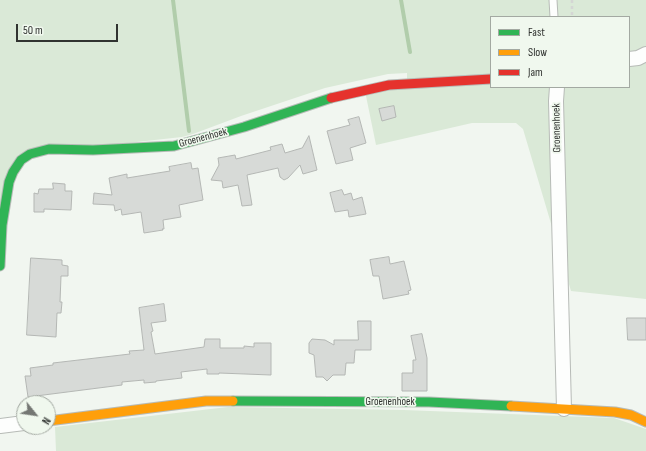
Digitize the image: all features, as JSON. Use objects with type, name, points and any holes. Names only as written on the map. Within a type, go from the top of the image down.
[{"type":"street","points":[[630,60],[646,54]]},
{"type":"street","name":"Groenenhoek","points":[[0,266],[2,225],[9,182],[12,172],[21,160],[30,154],[49,149],[93,150],[174,146],[244,127],[328,99],[389,85],[490,79]]},
{"type":"street","name":"Groenenhoek","points":[[557,88],[556,101],[564,409]]},
{"type":"street","name":"Groenenhoek","points":[[56,419],[206,402],[429,402],[615,412],[631,415],[646,422]]},
{"type":"street","points":[[0,426],[16,424]]},
{"type":"lane","points":[[553,0],[554,16]]},
{"type":"path","points":[[572,0],[572,16]]},
{"type":"green space","points":[[0,0],[646,0],[646,299],[571,291],[523,129],[516,123],[472,123],[376,145],[365,91],[407,85],[407,73],[388,74],[325,88],[182,137],[18,155],[0,211]]},
{"type":"green space","points":[[228,407],[404,410],[614,418],[646,429],[646,451],[56,451],[56,427]]},
{"type":"building","points":[[394,106],[396,117],[382,121],[379,109]]},
{"type":"building","points":[[359,117],[366,143],[350,148],[353,160],[336,164],[327,131],[350,125],[348,120]]},
{"type":"building","points":[[309,136],[317,170],[303,174],[300,165],[288,178],[284,180],[280,177],[278,168],[247,175],[252,205],[242,206],[238,185],[223,188],[222,181],[211,180],[219,165],[218,158],[235,155],[236,159],[271,150],[270,147],[282,144],[285,153],[302,148]]},
{"type":"building","points":[[191,163],[192,169],[198,168],[203,200],[179,205],[181,217],[163,220],[163,230],[144,233],[141,212],[122,215],[121,209],[115,211],[114,205],[93,204],[94,193],[112,195],[109,178],[127,174],[127,178],[170,171],[169,167]]},
{"type":"building","points":[[53,183],[65,184],[65,191],[72,191],[71,210],[44,209],[44,212],[34,212],[34,193],[38,194],[39,189],[53,189]]},
{"type":"building","points":[[342,190],[344,195],[351,193],[353,200],[362,197],[366,214],[349,217],[348,210],[335,212],[330,193]]},
{"type":"building","points":[[389,257],[390,264],[404,261],[411,290],[408,291],[409,294],[383,299],[379,276],[373,276],[370,260]]},
{"type":"building","points":[[31,258],[62,260],[62,265],[68,266],[68,276],[61,276],[60,302],[62,302],[61,313],[57,313],[56,337],[27,335]]},
{"type":"building","points":[[164,304],[166,321],[151,323],[155,354],[204,347],[205,339],[220,339],[220,348],[244,348],[244,346],[254,347],[254,343],[271,343],[271,375],[207,374],[207,369],[181,372],[182,378],[156,382],[144,383],[144,380],[122,382],[122,385],[44,395],[28,395],[25,376],[31,376],[30,368],[53,365],[53,363],[130,354],[129,351],[144,350],[139,308]]},
{"type":"building","points":[[627,318],[646,318],[646,340],[628,340]]},
{"type":"building","points":[[358,321],[371,321],[371,350],[355,350],[354,363],[346,363],[345,375],[333,375],[327,381],[323,377],[316,377],[314,355],[309,353],[309,343],[312,339],[325,340],[334,345],[334,340],[358,340]]},
{"type":"building","points":[[422,334],[427,358],[427,391],[402,391],[402,373],[413,373],[413,360],[416,360],[411,336]]},
{"type":"waterway","points":[[173,0],[189,131]]},
{"type":"waterway","points":[[401,0],[410,52]]},
{"type":"traffic: fast","points":[[0,266],[2,225],[9,182],[13,172],[21,160],[30,154],[49,149],[93,150],[174,146],[244,127],[331,98]]},
{"type":"traffic: fast","points":[[233,401],[429,402],[511,406]]},
{"type":"traffic: slow","points":[[56,420],[206,401],[233,401]]},
{"type":"traffic: slow","points":[[511,406],[615,412],[631,415],[646,422]]},
{"type":"traffic: jam","points":[[331,98],[389,85],[490,79]]}]
